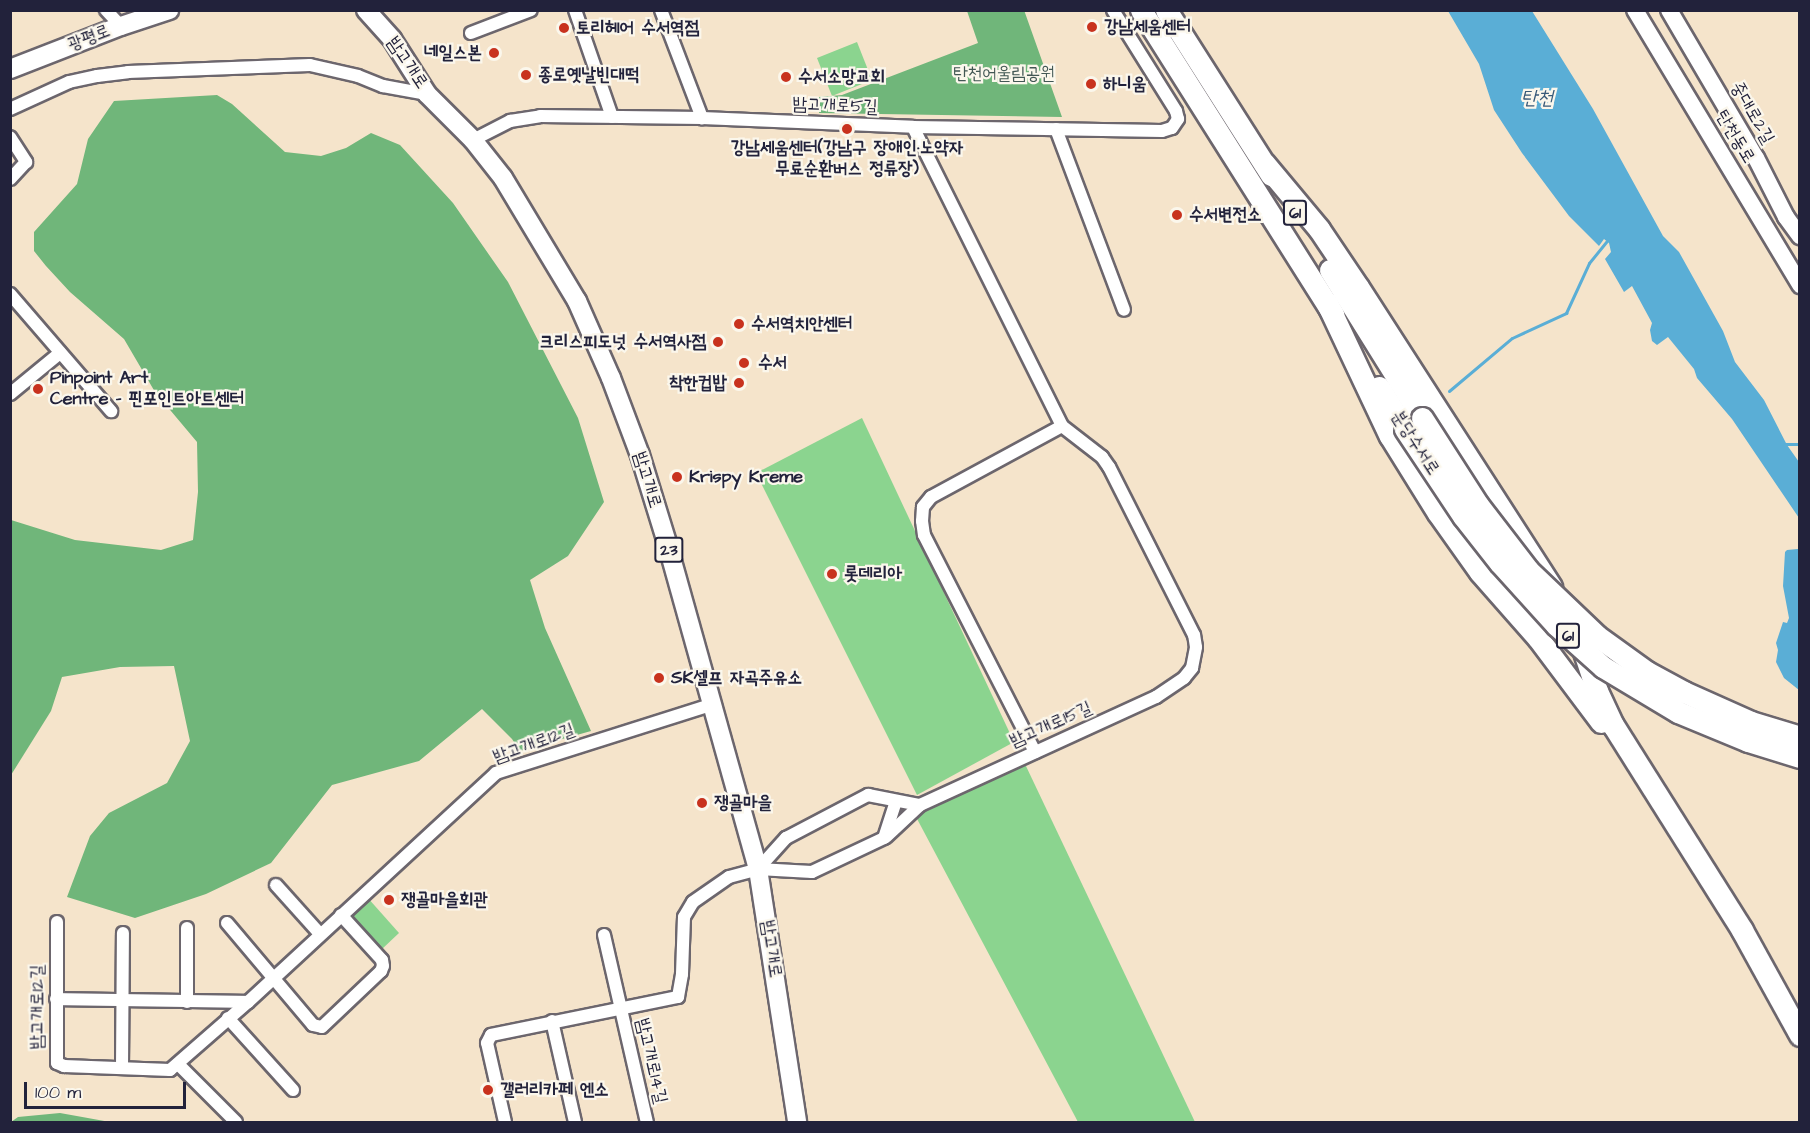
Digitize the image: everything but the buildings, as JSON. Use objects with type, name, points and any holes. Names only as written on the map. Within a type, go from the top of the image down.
[{"type":"highway","name":"분당수서로","points":[[1142,10],[1405,428],[1463,516],[1500,563],[1556,625],[1603,667],[1678,712],[1748,741],[1800,757]]},
{"type":"highway","name":"분당수서로","points":[[1166,10],[1264,163],[1405,428],[1478,505],[1528,570],[1596,636],[1647,672],[1684,692],[1751,722],[1800,737]]},
{"type":"highway","points":[[1264,163],[1319,229],[1352,277],[1562,604],[1578,634],[1597,691],[1613,725],[1742,930],[1800,1035]]},
{"type":"highway","points":[[1405,428],[1438,513],[1480,572],[1538,638],[1591,707],[1714,897],[1800,1044]]},
{"type":"main road","name":"광평로","points":[[10,69],[169,10]]},
{"type":"main road","name":"밤고개로","points":[[366,10],[377,18],[427,94],[473,140],[503,178],[528,216],[577,301],[595,339],[640,455],[714,704],[758,869],[797,1122]]},
{"type":"street","points":[[106,10],[121,26]]},
{"type":"street","points":[[471,33],[531,10]]},
{"type":"street","points":[[575,10],[612,117]]},
{"type":"street","points":[[662,10],[702,118]]},
{"type":"street","name":"밤고개로5길","points":[[473,140],[510,121],[540,116],[702,118],[913,127],[1162,131],[1172,128],[1178,119],[1170,100],[1113,10]]},
{"type":"street","name":"탄천동로","points":[[1635,10],[1800,285]]},
{"type":"street","name":"중대로2길","points":[[1669,10],[1756,158],[1786,217],[1800,236]]},
{"type":"street","points":[[10,109],[69,82],[108,75],[310,65],[358,76],[383,86],[427,94]]},
{"type":"street","points":[[913,127],[1062,426],[931,496],[923,507],[924,535],[1035,752]]},
{"type":"street","points":[[1056,129],[1124,310]]},
{"type":"street","points":[[10,137],[26,162],[24,167],[10,179]]},
{"type":"street","points":[[10,294],[111,411]]},
{"type":"street","points":[[10,394],[60,352]]},
{"type":"street","name":"밤고개로15길","points":[[920,805],[1172,687],[1192,668],[1196,647],[1194,635],[1109,467],[1102,458],[1062,426]]},
{"type":"street","name":"밤고개로12길","points":[[57,922],[57,1063],[64,1066],[170,1070],[248,1002],[496,774],[714,704]]},
{"type":"street","points":[[758,869],[786,838],[868,795],[920,805]]},
{"type":"street","points":[[884,838],[896,802]]},
{"type":"street","points":[[758,869],[812,872],[884,838],[920,805]]},
{"type":"street","name":"밤고개로14길","points":[[504,1122],[488,1038],[491,1035],[678,997],[682,975],[684,917],[687,909],[724,879],[758,869]]},
{"type":"street","points":[[276,885],[320,934]]},
{"type":"street","points":[[227,923],[313,1025],[322,1027],[381,971],[383,966],[382,960],[341,915]]},
{"type":"street","points":[[187,928],[187,1002]]},
{"type":"street","points":[[122,1068],[123,933]]},
{"type":"street","name":"밤고개로14길","points":[[604,934],[647,1122]]},
{"type":"street","points":[[56,999],[248,1002]]},
{"type":"street","points":[[228,1018],[293,1090]]},
{"type":"street","points":[[552,1021],[575,1122]]},
{"type":"street","points":[[178,1064],[236,1122]]},
{"type":"green space","name":"탄천어울림공원","points":[[1024,10],[1062,117],[819,113],[819,97],[842,95],[978,43],[967,11]]},
{"type":"green space","points":[[857,42],[872,80],[832,96],[817,58]]},
{"type":"green space","points":[[217,95],[232,104],[285,152],[321,156],[346,148],[371,133],[400,145],[453,203],[508,282],[578,418],[604,502],[568,556],[530,580],[545,628],[591,731],[520,751],[512,739],[482,709],[419,761],[332,785],[271,863],[206,894],[135,918],[67,897],[90,836],[109,813],[167,783],[190,741],[174,666],[120,667],[62,677],[51,711],[11,775],[11,520],[75,540],[161,550],[193,540],[198,492],[197,442],[155,392],[124,339],[70,292],[34,251],[34,232],[77,184],[88,139],[114,101]]},
{"type":"green space","points":[[862,418],[1014,742],[917,795],[756,473]]},
{"type":"green space","points":[[1025,764],[1195,1122],[1078,1122],[915,815]]},
{"type":"green space","points":[[367,897],[399,933],[381,950],[348,913]]},
{"type":"green space","points":[[60,1113],[110,1122],[11,1122],[18,1117]]},
{"type":"water","name":"탄천","points":[[1448,11],[1532,11],[1593,109],[1663,236],[1679,252],[1723,331],[1735,362],[1764,400],[1787,445],[1799,462],[1799,518],[1732,419],[1697,378],[1694,369],[1668,337],[1657,345],[1652,341],[1650,330],[1652,323],[1632,286],[1624,292],[1605,259],[1611,252],[1609,243],[1604,239],[1599,246],[1569,216],[1522,153],[1494,110],[1479,64]]},
{"type":"water","points":[[1799,538],[1800,690],[1784,678],[1776,662],[1778,650],[1776,643],[1783,622],[1787,623],[1789,618],[1783,586],[1785,552],[1798,549]]},
{"type":"waterway","points":[[1449,391],[1512,338],[1566,313],[1589,263],[1607,241]]},
{"type":"waterway","points":[[1783,444],[1800,444]]},
{"type":"place","name":"강남세움센터","points":[[1092,27]]},
{"type":"place","name":"토리헤어 수서역점","points":[[564,28]]},
{"type":"place","name":"네일스본","points":[[494,53]]},
{"type":"place","name":"종로옛날빈대떡","points":[[526,75]]},
{"type":"place","name":"수서소망교회","points":[[786,77]]},
{"type":"place","name":"하니움","points":[[1091,84]]},
{"type":"place","name":"강남세움센터(강남구 장애인·노약자 무료순환버스 정류장)","points":[[847,129]]},
{"type":"place","name":"수서변전소","points":[[1177,215]]},
{"type":"place","name":"수서역치안센터","points":[[739,324]]},
{"type":"place","name":"크리스피도넛 수서역사점","points":[[718,342]]},
{"type":"place","name":"수서","points":[[744,363]]},
{"type":"place","name":"착한컵밥","points":[[739,383]]},
{"type":"place","name":"Pinpoint Art Centre - 핀포인트아트센터","points":[[38,389]]},
{"type":"place","name":"Krispy Kreme","points":[[677,477]]},
{"type":"place","name":"롯데리아","points":[[832,574]]},
{"type":"place","name":"SK셀프 자곡주유소","points":[[659,678]]},
{"type":"place","name":"쟁골마을","points":[[702,803]]},
{"type":"place","name":"쟁골마을회관","points":[[389,900]]},
{"type":"place","name":"갤러리카페 엔소","points":[[488,1090]]}]
